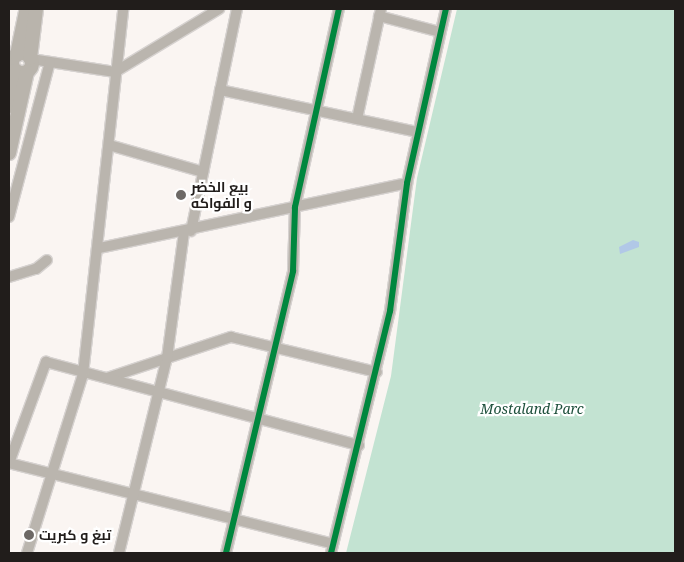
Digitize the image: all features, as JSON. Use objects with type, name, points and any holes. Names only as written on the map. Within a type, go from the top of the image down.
[{"type":"street","points":[[9,106],[24,63],[27,9]]},
{"type":"street","points":[[9,153],[24,63],[36,9]]},
{"type":"street","points":[[27,553],[54,474],[83,374],[99,248],[123,9]]},
{"type":"street","points":[[24,63],[50,62],[116,72],[219,9]]},
{"type":"street","points":[[119,553],[160,393],[187,231],[203,172],[236,9]]},
{"type":"street","points":[[226,553],[277,349],[293,271],[296,207],[339,9]]},
{"type":"street","points":[[359,445],[43,363],[9,463],[234,519],[332,549],[359,445],[377,372],[390,311],[407,182],[446,9]]},
{"type":"street","points":[[357,119],[380,13],[440,32]]},
{"type":"street","points":[[9,217],[50,62]]},
{"type":"street","points":[[220,90],[418,132]]},
{"type":"street","points":[[109,145],[203,172]]},
{"type":"street","points":[[99,248],[187,231],[407,182]]},
{"type":"street","points":[[9,277],[36,269],[48,260]]},
{"type":"street","points":[[106,378],[231,337],[377,372]]},
{"type":"green space","name":"Mostaland Parc","points":[[457,9],[675,9],[675,553],[346,553],[391,376],[417,178]]},
{"type":"water","points":[[633,240],[639,242],[639,247],[620,254],[619,247]]},
{"type":"cycle path","points":[[226,553],[293,271],[295,207],[339,9]]},
{"type":"cycle path","points":[[331,553],[390,311],[407,183],[446,9]]},
{"type":"place","name":"بيع الخضر و الفواكه","points":[[181,195]]},
{"type":"place","name":"تبغ و كبريت","points":[[29,535]]}]
